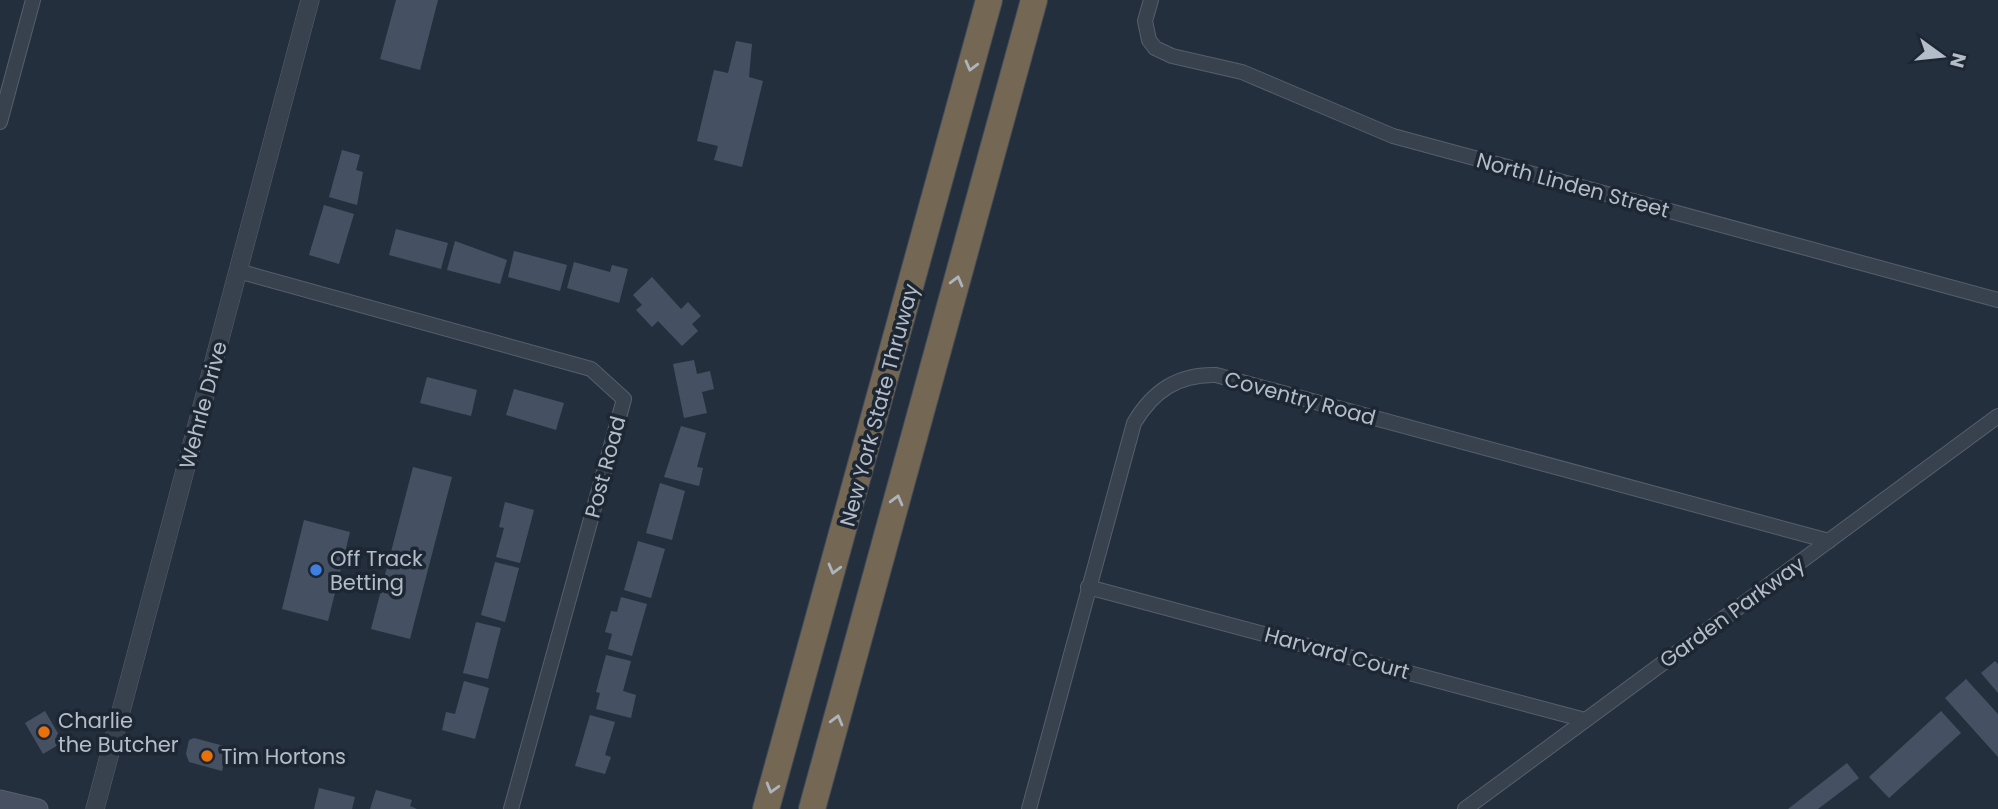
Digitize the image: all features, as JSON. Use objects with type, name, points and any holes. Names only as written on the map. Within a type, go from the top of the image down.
[{"type":"highway","name":"New York State Thruway","points":[[766,809],[989,0]]},
{"type":"highway","name":"New York State Thruway","points":[[812,809],[1034,0]]},
{"type":"main road","points":[[0,800],[38,809]]},
{"type":"street","points":[[0,122],[33,0]]},
{"type":"street","name":"Wehrle Drive","points":[[95,809],[310,0]]},
{"type":"street","name":"North Linden Street","points":[[1151,0],[1145,21],[1154,48],[1172,56],[1242,72],[1393,136],[1998,300]]},
{"type":"street","name":"Post Road","points":[[238,271],[591,369],[624,399],[511,809]]},
{"type":"street","name":"Coventry Road","points":[[1029,809],[1134,423],[1157,392],[1178,380],[1203,374],[1230,378],[1829,541]]},
{"type":"street","name":"Garden Parkway","points":[[1465,809],[1998,416]]},
{"type":"street","name":"Harvard Court","points":[[1088,587],[1585,720]]},
{"type":"building","points":[[396,0],[438,0],[420,70],[380,59]]},
{"type":"building","points":[[736,41],[752,44],[749,77],[763,81],[742,167],[714,160],[718,146],[697,141],[714,70],[728,73]]},
{"type":"building","points":[[342,150],[360,155],[356,170],[363,172],[357,205],[329,197]]},
{"type":"building","points":[[324,205],[354,214],[339,264],[309,255]]},
{"type":"building","points":[[396,229],[448,243],[441,269],[389,255]]},
{"type":"building","points":[[455,241],[507,260],[500,284],[447,270]]},
{"type":"building","points":[[514,251],[567,265],[560,291],[508,277]]},
{"type":"building","points":[[574,262],[610,272],[612,265],[628,269],[619,303],[567,288]]},
{"type":"building","points":[[652,277],[681,309],[688,302],[701,316],[692,324],[698,331],[682,346],[658,321],[652,327],[636,310],[642,305],[633,295]]},
{"type":"building","points":[[694,360],[697,374],[710,371],[714,389],[702,392],[707,413],[684,418],[673,364]]},
{"type":"building","points":[[427,377],[477,390],[471,416],[420,403]]},
{"type":"building","points":[[514,389],[564,403],[556,430],[506,415]]},
{"type":"building","points":[[681,426],[706,433],[697,467],[703,468],[699,486],[664,477]]},
{"type":"building","points":[[413,467],[452,477],[410,639],[371,629]]},
{"type":"building","points":[[660,483],[685,491],[672,540],[646,533]]},
{"type":"building","points":[[505,502],[534,510],[520,563],[496,557],[504,528],[499,527]]},
{"type":"building","name":"Off Track Betting","points":[[304,520],[350,532],[328,621],[282,609]]},
{"type":"building","points":[[638,541],[665,549],[651,598],[624,590]]},
{"type":"building","points":[[495,562],[519,568],[505,622],[481,615]]},
{"type":"building","points":[[621,597],[647,604],[632,656],[608,649],[612,634],[605,632],[611,611],[617,612]]},
{"type":"building","points":[[476,622],[501,628],[488,679],[463,673]]},
{"type":"building","points":[[606,655],[631,661],[623,691],[636,695],[631,718],[596,709],[600,693],[596,692]]},
{"type":"building","points":[[1995,661],[1998,664],[1998,693],[1981,673]]},
{"type":"building","points":[[1966,679],[1998,714],[1998,757],[1945,698]]},
{"type":"building","points":[[464,681],[489,688],[475,739],[442,730],[446,712],[455,714]]},
{"type":"building","name":"Charlie the Butcher","points":[[45,711],[63,742],[43,754],[25,723]]},
{"type":"building","points":[[1941,711],[1961,733],[1889,798],[1869,777]]},
{"type":"building","points":[[590,715],[615,722],[605,755],[611,757],[605,774],[575,766]]},
{"type":"building","name":"Tim Hortons","points":[[194,738],[228,747],[222,771],[189,762],[186,754],[189,740]]},
{"type":"building","points":[[1847,763],[1859,778],[1818,809],[1788,809]]},
{"type":"building","points":[[319,788],[355,797],[352,809],[314,809]]},
{"type":"building","points":[[376,790],[412,800],[410,806],[417,809],[370,809]]},
{"type":"place","name":"Off Track Betting","points":[[316,570]]},
{"type":"place","name":"Charlie the Butcher","points":[[44,732]]},
{"type":"place","name":"Tim Hortons","points":[[207,756]]}]
